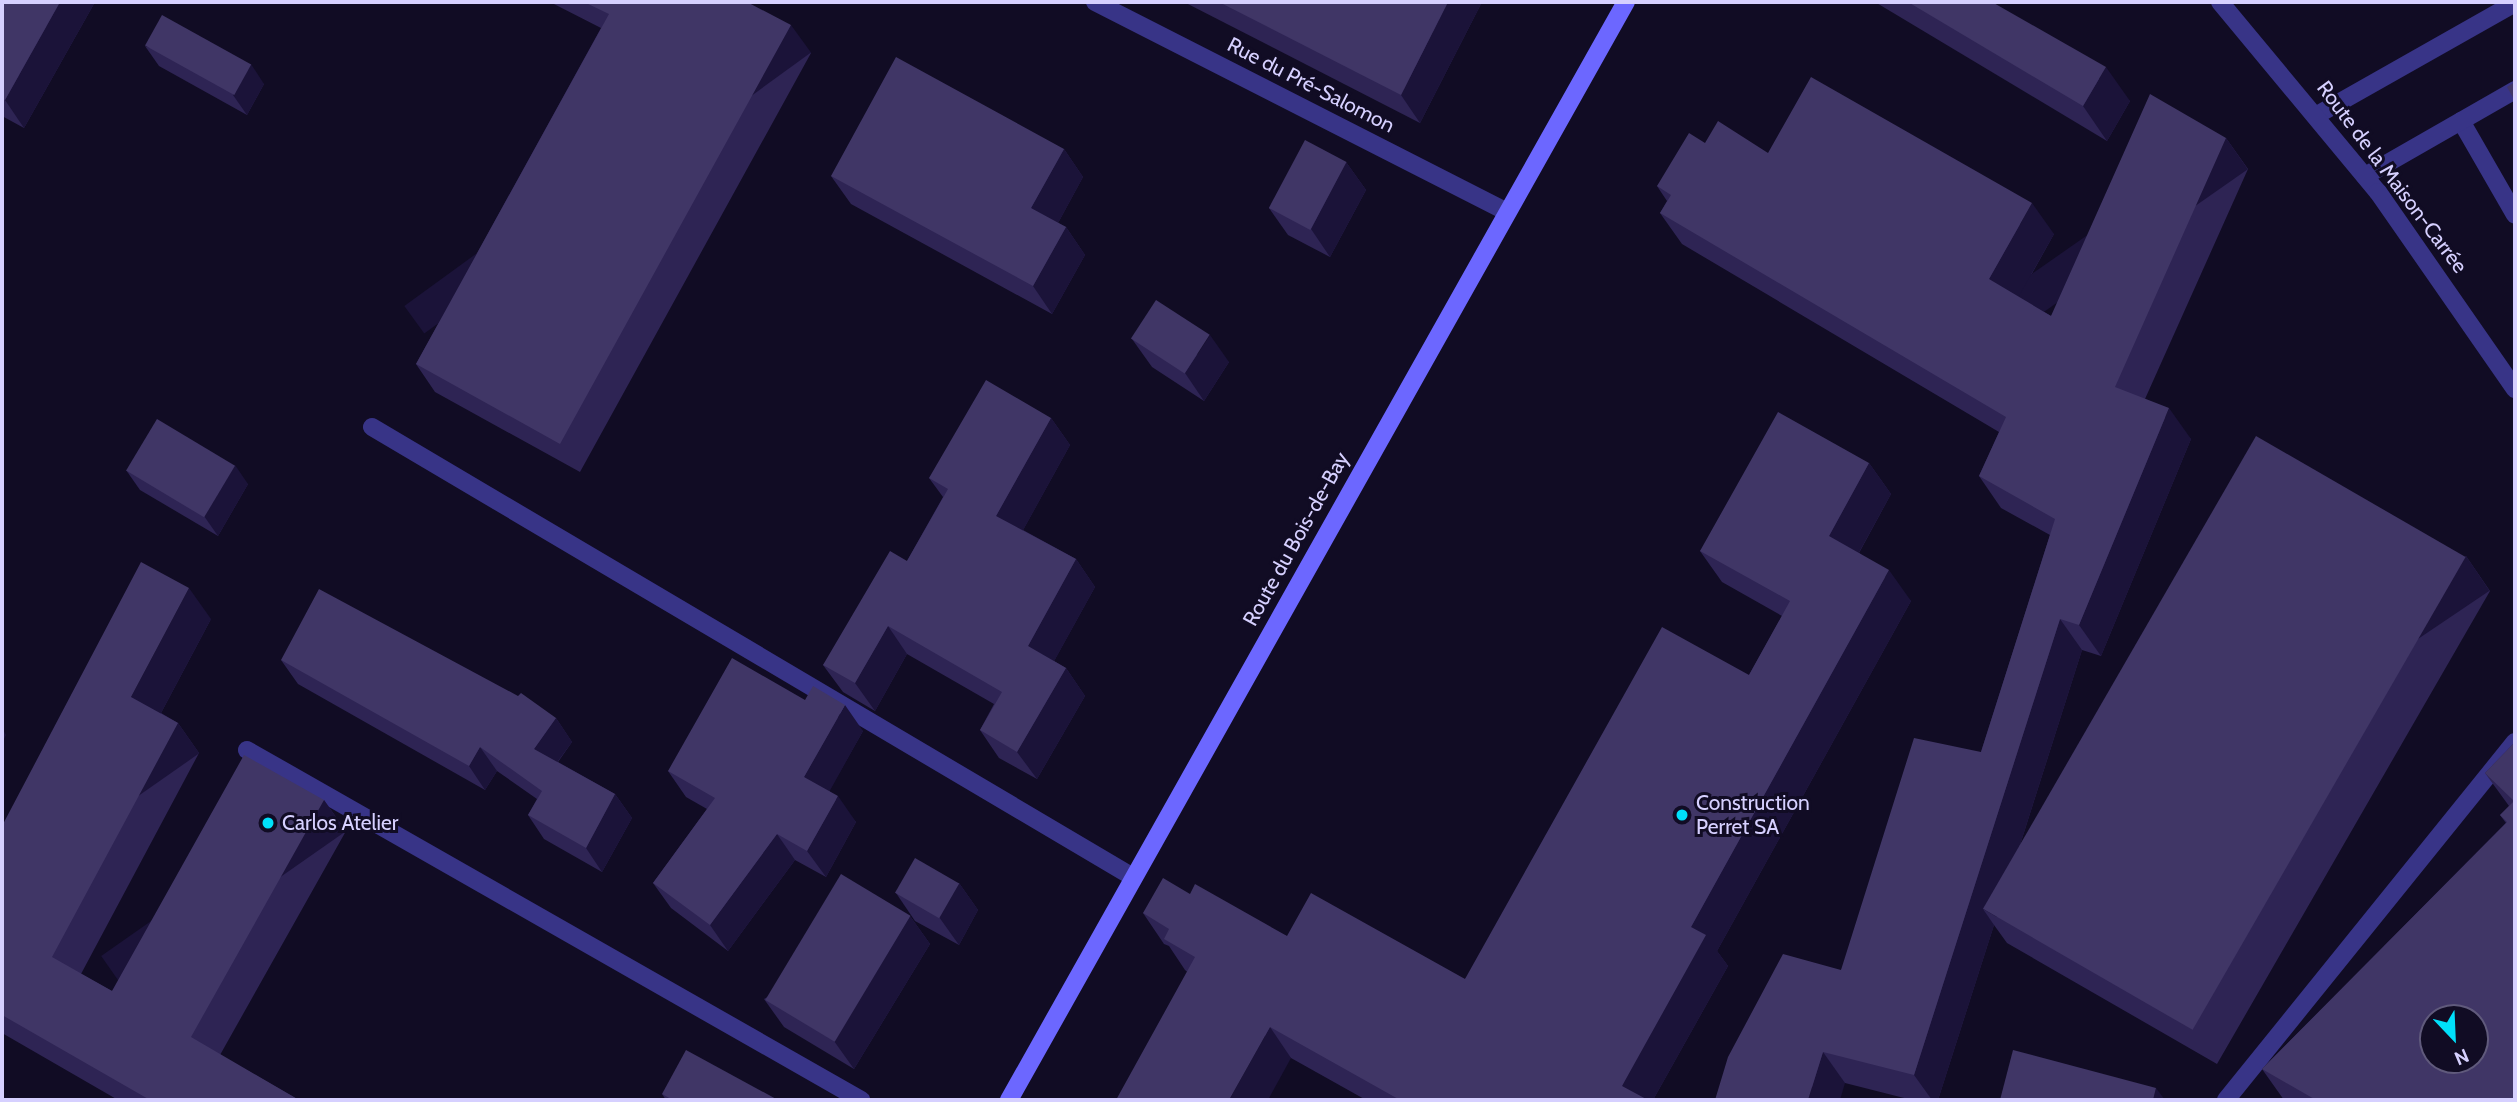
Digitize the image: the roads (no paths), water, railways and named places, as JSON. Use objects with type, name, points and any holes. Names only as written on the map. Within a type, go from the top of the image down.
[{"type":"main road","name":"Route du Bois-de-Bay","points":[[1009,1100],[1506,211],[1626,2]]},
{"type":"street","name":"Rue du Pré-Salomon","points":[[1095,2],[1506,211]]},
{"type":"street","name":"Route de la Maison-Carrée","points":[[2220,2],[2317,114],[2365,176],[2515,389]]},
{"type":"street","points":[[2317,114],[2515,3]]},
{"type":"street","points":[[2365,176],[2515,90]]},
{"type":"street","points":[[2461,121],[2515,215]]},
{"type":"street","points":[[372,427],[1133,877]]},
{"type":"street","points":[[2226,1100],[2515,743]]},
{"type":"street","points":[[247,750],[861,1100]]},
{"type":"place","name":"Construction Perret SA","points":[[1682,815]]},
{"type":"place","name":"Carlos Atelier","points":[[268,823]]}]
